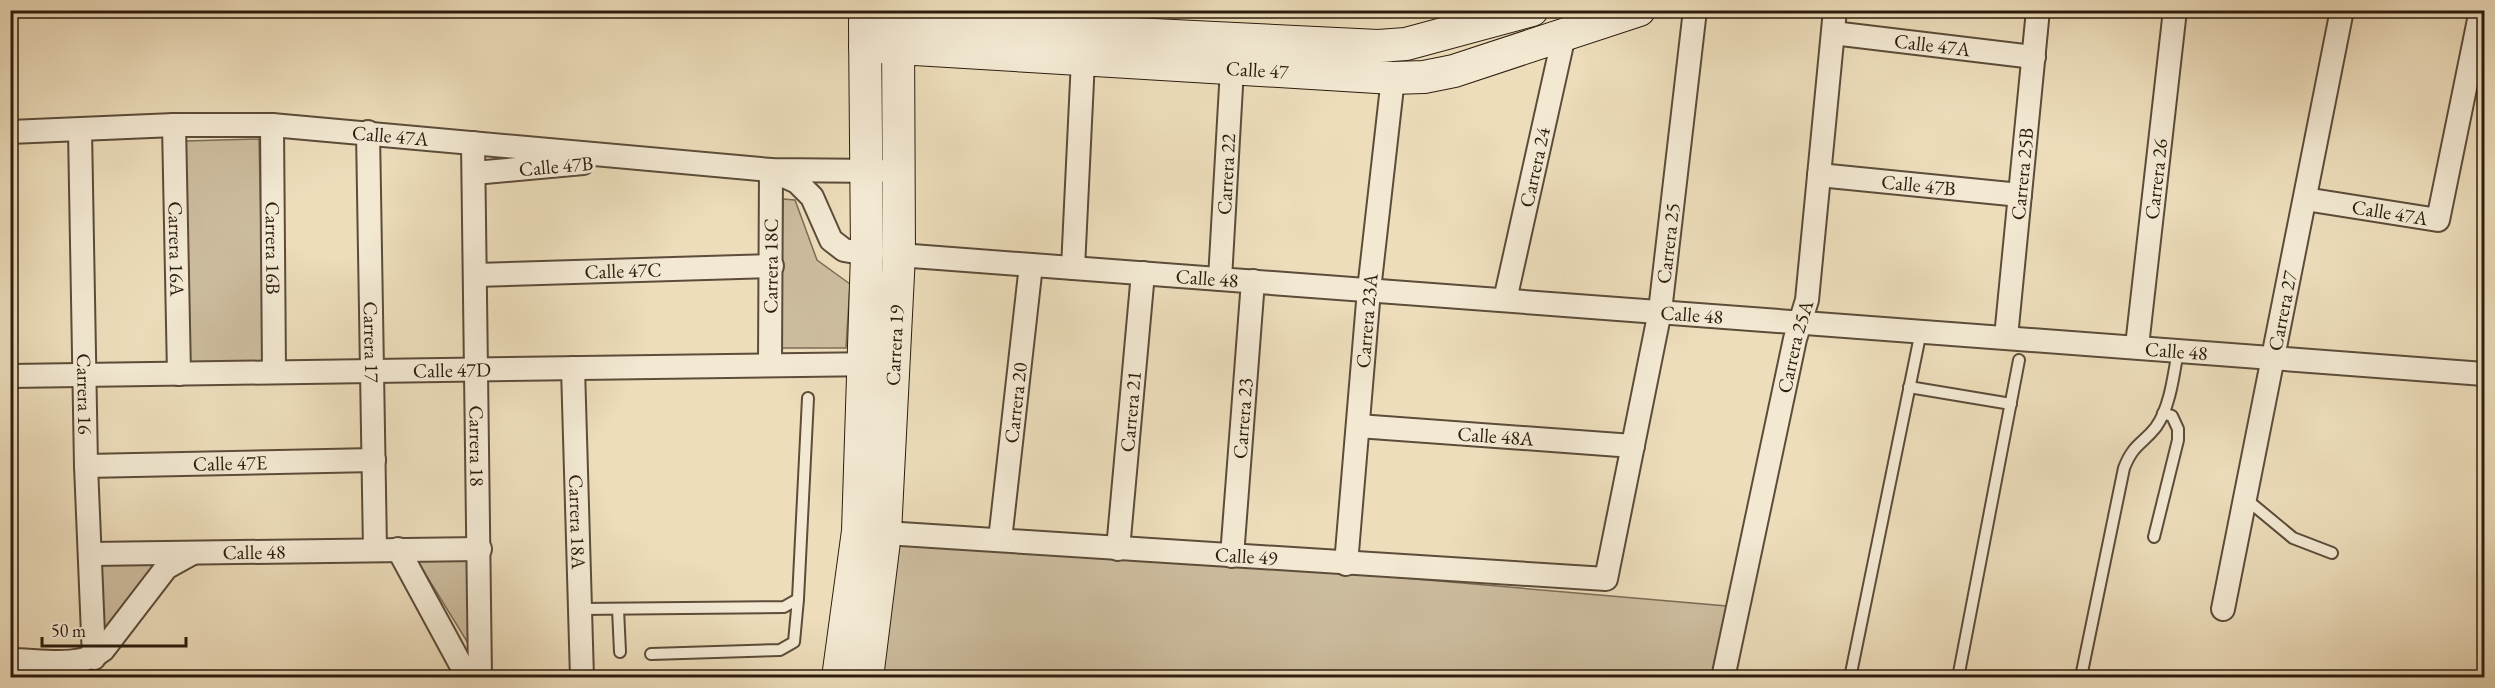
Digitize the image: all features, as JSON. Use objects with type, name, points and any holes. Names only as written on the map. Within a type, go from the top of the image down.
[{"type":"main road","name":"Calle 47","points":[[898,27],[1083,60],[1216,58],[1406,44],[1532,10]]},
{"type":"main road","name":"Calle 47","points":[[865,26],[898,27],[1216,58],[1393,78],[1424,78],[1454,71],[1639,10]]},
{"type":"main road","name":"Carrera 19","points":[[838,678],[858,531],[867,254],[865,26]]},
{"type":"main road","name":"Carrera 19","points":[[867,678],[885,533],[894,364],[899,255],[898,27]]},
{"type":"street","name":"Carrera 25","points":[[1606,579],[1660,311],[1695,10]]},
{"type":"street","name":"Carrera 25B","points":[[2006,337],[2038,10]]},
{"type":"street","name":"Carrera 26","points":[[2137,346],[2175,10]]},
{"type":"street","name":"Carrera 27","points":[[2223,609],[2342,10]]},
{"type":"street","name":"Calle 47A","points":[[2305,199],[2438,220],[2481,10]]},
{"type":"street","name":"Calle 47A","points":[[1834,22],[2034,57]]},
{"type":"street","name":"Carrera 25A","points":[[1723,678],[1795,339],[1808,300],[1834,22]]},
{"type":"street","name":"Carrera 24","points":[[1505,300],[1564,35]]},
{"type":"street","name":"Carrera 22","points":[[1216,58],[1220,279]]},
{"type":"street","points":[[1073,268],[1083,60]]},
{"type":"street","name":"Carrera 23A","points":[[1346,564],[1369,290],[1393,78]]},
{"type":"street","name":"Calle 47A","points":[[10,132],[174,125],[272,125],[771,170],[899,171]]},
{"type":"street","name":"Carrera 16A","points":[[174,125],[179,374]]},
{"type":"street","name":"Carrera 16B","points":[[272,125],[274,372]]},
{"type":"street","name":"Carrera 16","points":[[80,130],[86,466],[94,657]]},
{"type":"street","name":"Carrera 17","points":[[368,132],[374,460],[387,550]]},
{"type":"street","name":"Carrera 18","points":[[473,142],[480,678]]},
{"type":"street","name":"Calle 47B","points":[[474,173],[638,158]]},
{"type":"street","points":[[771,170],[797,182],[812,197],[831,240],[844,250],[867,254]]},
{"type":"street","name":"Carrera 18C","points":[[770,364],[771,170]]},
{"type":"street","name":"Calle 47B","points":[[1819,175],[2020,195]]},
{"type":"street","name":"Calle 48","points":[[899,255],[2178,349],[2484,374]]},
{"type":"street","name":"Carrera 20","points":[[1000,540],[1031,265]]},
{"type":"street","name":"Calle 47C","points":[[475,274],[772,266]]},
{"type":"street","name":"Carrera 21","points":[[1119,549],[1143,273]]},
{"type":"street","name":"Carrera 23","points":[[1232,556],[1253,281]]},
{"type":"street","name":"Calle 47D","points":[[10,376],[894,364]]},
{"type":"street","name":"Carrera 18A","points":[[573,368],[582,678]]},
{"type":"street","name":"Calle 48A","points":[[1358,426],[1633,446]]},
{"type":"street","name":"Calle 47E","points":[[86,466],[374,460]]},
{"type":"street","name":"Calle 49","points":[[885,533],[1606,579]]},
{"type":"street","name":"Calle 48","points":[[94,657],[103,650],[166,568],[194,552],[480,549]]},
{"type":"street","points":[[387,550],[468,678]]},
{"type":"street","points":[[90,554],[194,552]]},
{"type":"street","points":[[10,660],[79,661],[94,657]]},
{"type":"lane","points":[[1850,678],[1921,330]]},
{"type":"lane","points":[[2082,672],[2124,468],[2131,450],[2156,427],[2163,413],[2178,349]]},
{"type":"lane","points":[[1958,678],[2019,360]]},
{"type":"lane","points":[[1909,387],[2011,404]]},
{"type":"lane","points":[[651,654],[780,650],[794,642],[808,398]]},
{"type":"lane","points":[[2154,537],[2178,440],[2178,429],[2172,416],[2163,413]]},
{"type":"lane","points":[[2245,499],[2293,538],[2332,553]]},
{"type":"lane","points":[[580,609],[784,607],[798,600]]},
{"type":"lane","points":[[618,609],[620,652]]},
{"type":"shaded area","points":[[259,139],[264,363],[190,364],[185,141]]},
{"type":"shaded area","points":[[783,199],[795,200],[817,260],[850,284],[846,348],[780,348]]},
{"type":"shaded area","points":[[885,533],[1738,607],[1723,677],[867,678]]},
{"type":"shaded area","points":[[410,549],[474,549],[471,648]]},
{"type":"shaded area","points":[[170,553],[103,635],[101,554]]}]
